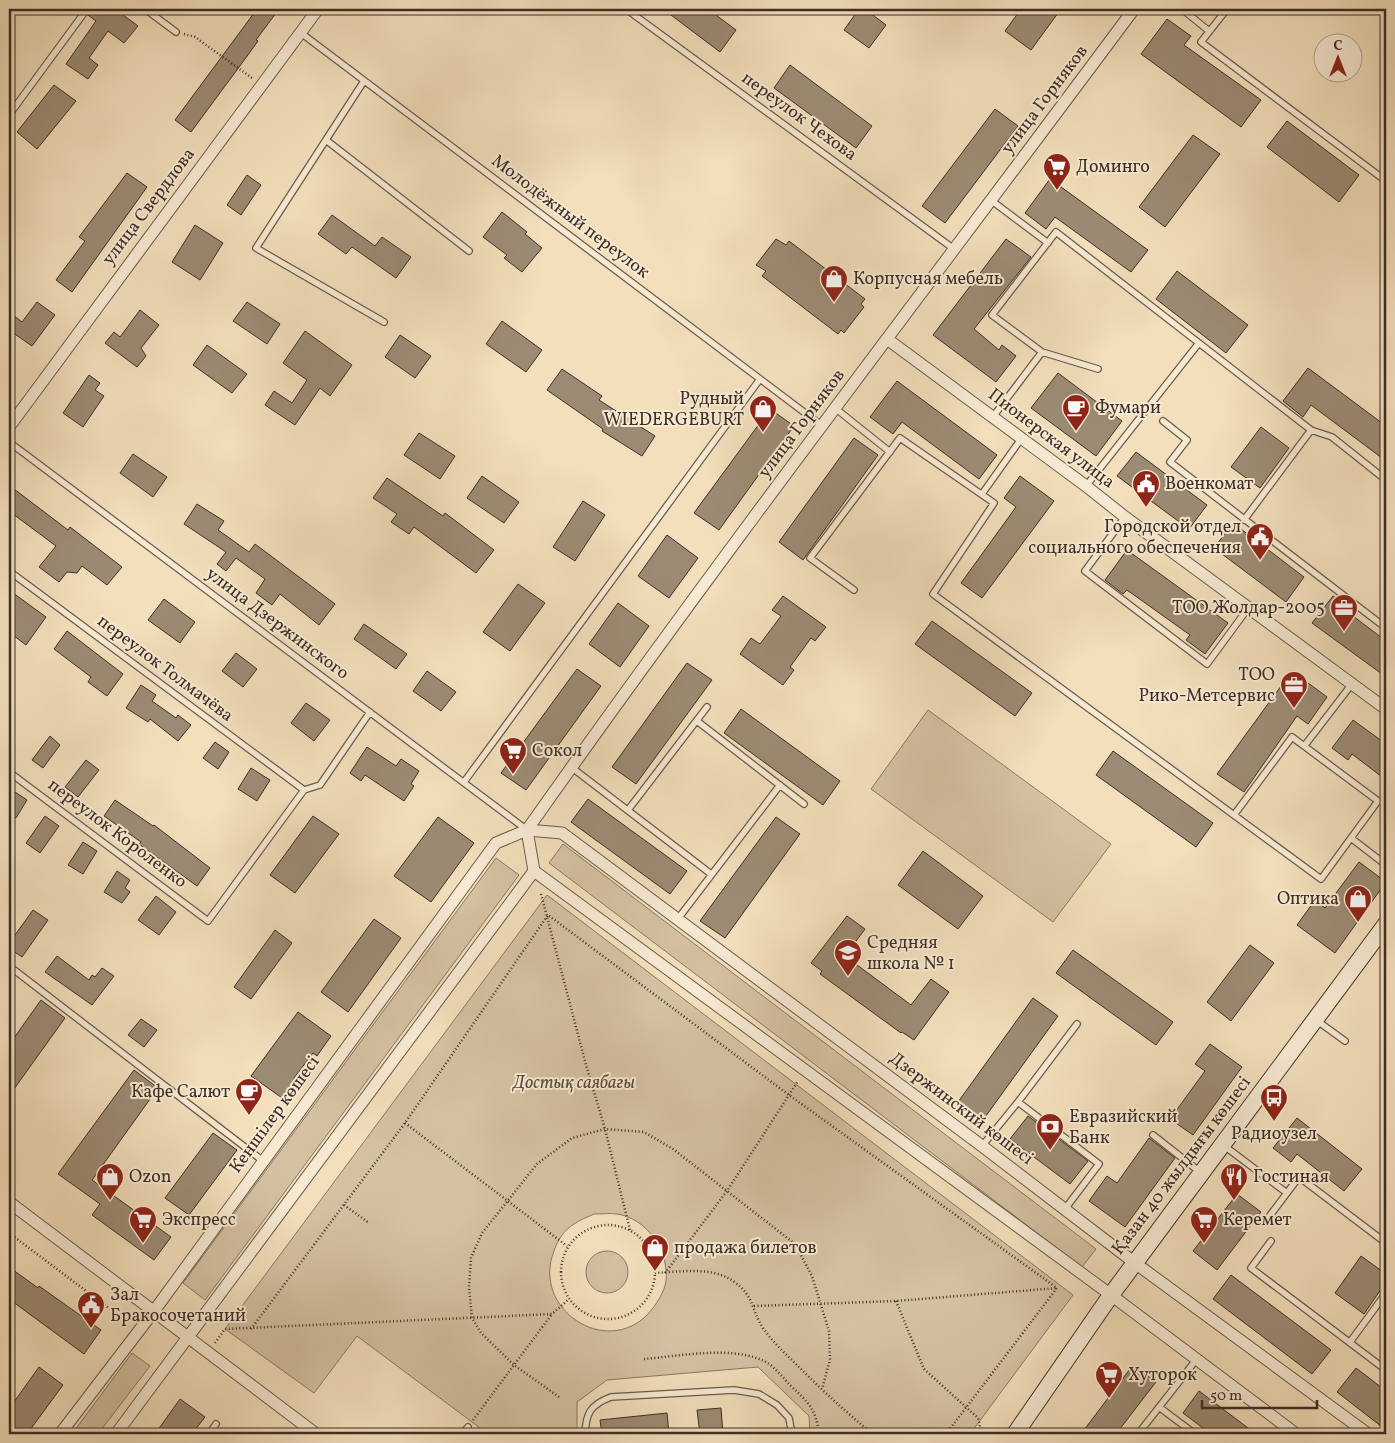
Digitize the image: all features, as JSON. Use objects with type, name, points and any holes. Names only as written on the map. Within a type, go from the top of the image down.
[{"type":"street","name":"улица Свердлова","points":[[9,427],[318,9]]},
{"type":"street","name":"улица Горняков","points":[[527,830],[821,425],[992,201],[1134,9]]},
{"type":"street","name":"Пионерская улица","points":[[887,339],[1086,486],[1124,517],[1386,709]]},
{"type":"street","points":[[527,830],[534,871],[1111,1295],[1294,1434]]},
{"type":"street","name":"Дзержинский көшесі","points":[[527,830],[562,833],[1065,1208],[1135,1263],[1368,1434]]},
{"type":"street","name":"Кеншілер көшесі","points":[[60,1434],[154,1311],[496,843],[527,830]]},
{"type":"street","points":[[116,1434],[534,871]]},
{"type":"street","name":"Қазан 40 жылдығы көшесі","points":[[1015,1434],[1111,1295],[1386,924]]},
{"type":"street","points":[[9,1202],[316,1434]]},
{"type":"lane","points":[[9,115],[87,9]]},
{"type":"lane","points":[[145,9],[176,32]]},
{"type":"lane","name":"переулок Чехова","points":[[626,9],[954,249]]},
{"type":"lane","points":[[1182,9],[1209,31]]},
{"type":"lane","points":[[1227,9],[1201,42],[1386,181]]},
{"type":"lane","name":"Молодёжный переулок","points":[[301,33],[821,425]]},
{"type":"lane","points":[[364,81],[256,248],[384,322]]},
{"type":"lane","points":[[326,140],[469,250]]},
{"type":"lane","points":[[992,201],[1048,243]]},
{"type":"lane","points":[[1098,369],[1042,352],[992,315],[1056,232],[1311,430],[1332,437],[1386,480]]},
{"type":"lane","points":[[1086,486],[1199,343]]},
{"type":"lane","points":[[992,418],[1042,352]]},
{"type":"lane","points":[[464,782],[760,379]]},
{"type":"lane","points":[[835,408],[890,452]]},
{"type":"lane","points":[[1163,422],[1187,440],[1170,462],[1386,628]]},
{"type":"lane","points":[[1244,520],[1311,430]]},
{"type":"lane","points":[[854,590],[810,558],[900,438],[994,503],[933,594],[1234,816],[1321,879],[1378,801],[1306,745],[1292,737],[1234,816]]},
{"type":"lane","points":[[982,494],[1021,439]]},
{"type":"lane","name":"улица Дзержинского","points":[[9,442],[527,830]]},
{"type":"lane","points":[[1124,517],[1085,571],[1207,664],[1248,607]]},
{"type":"lane","name":"переулок Толмачёва","points":[[9,571],[304,790]]},
{"type":"lane","points":[[1306,745],[1352,684]]},
{"type":"lane","points":[[628,810],[707,707]]},
{"type":"lane","points":[[304,790],[320,785],[370,712]]},
{"type":"lane","points":[[697,721],[804,804]]},
{"type":"lane","points":[[571,767],[711,874]]},
{"type":"lane","name":"переулок Короленко","points":[[9,772],[208,921],[304,790]]},
{"type":"lane","points":[[677,920],[780,785]]},
{"type":"lane","points":[[1351,838],[1386,865]]},
{"type":"lane","points":[[9,966],[263,1161]]},
{"type":"lane","points":[[1316,1020],[1345,1041]]},
{"type":"lane","points":[[982,1146],[1077,1024]]},
{"type":"lane","points":[[1018,1102],[1099,1164],[1065,1208]]},
{"type":"lane","points":[[1153,1135],[1201,1173]]},
{"type":"lane","points":[[1222,1145],[1287,1193]]},
{"type":"lane","points":[[1268,1218],[1299,1177],[1386,1243]]},
{"type":"lane","points":[[1271,1241],[1251,1268],[1386,1370]]},
{"type":"lane","points":[[1350,1342],[1386,1293]]},
{"type":"lane","points":[[1138,1434],[1196,1360]]},
{"type":"lane","points":[[585,1434],[589,1412],[597,1402],[611,1397],[734,1390],[759,1394],[777,1405],[789,1418],[792,1434]]},
{"type":"lane","points":[[1159,1407],[1195,1434]]},
{"type":"lane","points":[[209,1434],[216,1424]]},
{"type":"lane","points":[[462,1434],[468,1427]]},
{"type":"path","points":[[176,32],[195,37],[262,85]]},
{"type":"path","points":[[534,871],[548,916],[586,1065],[605,1129],[630,1230]]},
{"type":"path","points":[[548,916],[790,1095],[1057,1288]]},
{"type":"path","points":[[251,1329],[405,1123],[548,916]]},
{"type":"path","points":[[665,1272],[727,1192],[806,1070]]},
{"type":"path","points":[[405,1123],[567,1247]]},
{"type":"path","points":[[559,1397],[514,1365],[481,1333],[472,1318],[469,1287],[471,1258],[482,1233],[537,1164],[572,1138],[605,1129],[644,1132],[673,1149],[795,1244],[812,1276],[829,1331],[830,1360],[822,1389]]},
{"type":"path","points":[[344,1205],[369,1223]]},
{"type":"path","points":[[613,1225],[630,1230],[644,1241],[652,1256],[655,1273],[652,1290],[643,1304],[629,1314],[613,1319],[596,1318],[581,1311],[569,1299],[561,1282],[561,1264],[567,1247],[579,1234],[595,1226],[613,1225]]},
{"type":"path","points":[[9,1233],[126,1320]]},
{"type":"path","points":[[655,1273],[714,1273],[732,1280],[747,1293],[762,1327],[782,1351],[848,1414],[873,1434]]},
{"type":"path","points":[[754,1306],[896,1301],[1057,1288]]},
{"type":"path","points":[[946,1434],[1057,1288]]},
{"type":"path","points":[[468,1427],[552,1314],[569,1299]]},
{"type":"path","points":[[896,1301],[924,1369],[978,1418],[980,1425],[976,1434]]},
{"type":"path","points":[[208,1353],[225,1329],[552,1314]]},
{"type":"path","points":[[644,1359],[721,1353],[746,1355],[767,1363],[809,1403],[817,1419],[819,1434]]},
{"type":"green space","points":[[928,710],[1111,844],[1053,922],[871,789]]},
{"type":"green space","points":[[563,844],[1096,1249],[1082,1267],[549,863]]},
{"type":"green space","points":[[496,858],[519,875],[205,1300],[183,1283]]},
{"type":"green space","name":"Достық саябағы","points":[[547,895],[1073,1295],[970,1434],[810,1434],[809,1416],[758,1367],[607,1380],[577,1402],[577,1434],[488,1434],[357,1336],[314,1393],[225,1329]],"holes":[[[594,1214],[617,1214],[638,1222],[647,1229],[660,1248],[666,1270],[666,1281],[663,1290],[657,1303],[648,1314],[631,1326],[612,1331],[594,1329],[577,1321],[563,1308],[553,1292],[550,1272],[555,1247],[570,1226]]]},
{"type":"green space","points":[[611,1251],[619,1254],[625,1260],[628,1272],[625,1284],[619,1290],[603,1293],[595,1290],[589,1284],[586,1268],[589,1260],[595,1254]]},
{"type":"green space","points":[[132,1353],[150,1366],[98,1434],[72,1434]]},
{"type":"building","points":[[92,9],[115,9],[138,26],[124,43],[108,31],[89,58],[98,65],[88,79],[66,64],[96,21],[88,15]]},
{"type":"building","points":[[257,9],[279,9],[256,40],[258,41],[191,132],[175,120]]},
{"type":"building","points":[[663,9],[708,9],[736,30],[720,52]]},
{"type":"building","points":[[859,9],[865,9],[886,25],[869,48],[844,30]]},
{"type":"building","points":[[1021,9],[1061,9],[1031,50],[1005,31]]},
{"type":"building","points":[[1167,19],[1191,36],[1184,45],[1261,100],[1241,127],[1141,54]]},
{"type":"building","points":[[790,65],[872,126],[856,148],[774,88]]},
{"type":"building","points":[[54,85],[76,101],[37,149],[17,132]]},
{"type":"building","points":[[995,109],[1018,126],[945,223],[922,206]]},
{"type":"building","points":[[1287,121],[1359,175],[1339,202],[1267,147]]},
{"type":"building","points":[[1193,135],[1220,154],[1165,227],[1139,207]]},
{"type":"building","points":[[127,173],[147,187],[72,292],[56,280],[85,241],[79,237]]},
{"type":"building","points":[[247,175],[261,185],[241,215],[227,205]]},
{"type":"building","points":[[1050,179],[1148,250],[1131,272],[1055,217],[1046,229],[1025,213]]},
{"type":"building","points":[[502,212],[527,232],[525,234],[542,248],[522,272],[504,258],[507,255],[483,237]]},
{"type":"building","points":[[332,215],[375,246],[382,237],[411,257],[396,278],[352,247],[346,254],[318,234]]},
{"type":"building","points":[[195,225],[223,243],[200,280],[172,262]]},
{"type":"building","points":[[776,239],[786,245],[789,241],[865,299],[861,304],[864,307],[844,333],[841,330],[838,334],[762,276],[766,271],[756,265]]},
{"type":"building","points":[[1006,239],[1031,257],[974,329],[999,350],[1002,345],[1016,356],[996,382],[933,335]]},
{"type":"building","points":[[1177,271],[1248,325],[1226,353],[1156,299]]},
{"type":"building","points":[[37,302],[55,315],[32,346],[9,330],[9,312],[22,322]]},
{"type":"building","points":[[247,302],[280,324],[267,344],[233,321]]},
{"type":"building","points":[[140,310],[159,325],[141,348],[146,356],[137,367],[105,343],[114,332],[120,337]]},
{"type":"building","points":[[502,321],[542,350],[526,372],[486,344]]},
{"type":"building","points":[[305,331],[352,365],[330,396],[320,388],[295,425],[265,405],[274,391],[292,403],[307,380],[283,363]]},
{"type":"building","points":[[400,335],[431,356],[415,378],[385,357]]},
{"type":"building","points":[[207,345],[247,374],[232,393],[193,365]]},
{"type":"building","points":[[1308,368],[1386,426],[1386,461],[1311,405],[1303,417],[1283,401]]},
{"type":"building","points":[[562,369],[602,396],[599,400],[655,436],[642,456],[602,431],[603,429],[547,390]]},
{"type":"building","points":[[1058,373],[1122,421],[1096,456],[1031,408]]},
{"type":"building","points":[[89,375],[100,383],[95,390],[104,396],[83,427],[63,413]]},
{"type":"building","points":[[897,381],[997,455],[979,479],[902,422],[893,434],[870,417]]},
{"type":"building","points":[[770,409],[794,426],[719,530],[694,513]]},
{"type":"building","points":[[1261,427],[1289,448],[1260,488],[1231,467]]},
{"type":"building","points":[[419,433],[455,456],[440,479],[404,455]]},
{"type":"building","points":[[854,438],[878,455],[803,560],[779,542]]},
{"type":"building","points":[[1136,452],[1207,505],[1189,529],[1117,476]]},
{"type":"building","points":[[133,454],[167,477],[153,497],[120,473]]},
{"type":"building","points":[[482,476],[519,502],[504,523],[467,498]]},
{"type":"building","points":[[1020,476],[1054,501],[982,598],[961,583],[1016,507],[1004,498]]},
{"type":"building","points":[[387,478],[443,516],[445,513],[494,550],[476,573],[414,527],[409,534],[391,522],[397,514],[373,498]]},
{"type":"building","points":[[14,489],[68,530],[70,527],[122,567],[107,585],[82,566],[77,573],[67,572],[59,582],[39,567],[56,546],[9,511],[9,495]]},
{"type":"building","points":[[583,501],[605,515],[575,561],[553,547]]},
{"type":"building","points":[[197,504],[224,521],[218,530],[249,552],[255,544],[335,604],[319,625],[280,594],[272,605],[256,593],[265,579],[236,558],[226,571],[217,564],[226,552],[184,524]]},
{"type":"building","points":[[1233,523],[1304,577],[1286,602],[1214,548]]},
{"type":"building","points":[[667,535],[698,558],[669,598],[638,576]]},
{"type":"building","points":[[1127,550],[1228,623],[1205,654],[1186,640],[1190,635],[1127,590],[1123,594],[1105,580]]},
{"type":"building","points":[[518,584],[545,603],[510,651],[483,632]]},
{"type":"building","points":[[9,590],[46,617],[26,645],[9,632]]},
{"type":"building","points":[[783,596],[826,627],[815,641],[811,638],[790,667],[794,670],[783,685],[740,654],[751,638],[760,644],[781,616],[772,610]]},
{"type":"building","points":[[1333,596],[1348,606],[1345,610],[1386,641],[1386,677],[1312,623]]},
{"type":"building","points":[[164,599],[195,622],[180,643],[148,620]]},
{"type":"building","points":[[618,603],[649,626],[620,667],[589,644]]},
{"type":"building","points":[[932,621],[1032,693],[1015,716],[915,644]]},
{"type":"building","points":[[364,624],[407,654],[396,669],[354,639]]},
{"type":"building","points":[[67,631],[123,674],[107,696],[88,682],[91,677],[54,649]]},
{"type":"building","points":[[236,653],[257,669],[243,687],[222,671]]},
{"type":"building","points":[[687,663],[712,680],[636,784],[612,767]]},
{"type":"building","points":[[577,669],[601,686],[526,790],[501,773]]},
{"type":"building","points":[[427,671],[456,692],[441,711],[413,691]]},
{"type":"building","points":[[1292,671],[1327,697],[1308,724],[1297,716],[1244,792],[1217,774]]},
{"type":"building","points":[[141,685],[156,695],[152,701],[176,718],[178,715],[191,725],[178,741],[150,719],[148,722],[126,708]]},
{"type":"building","points":[[306,703],[330,720],[314,741],[291,723]]},
{"type":"building","points":[[741,709],[840,781],[823,805],[724,733]]},
{"type":"building","points":[[1353,720],[1386,744],[1386,780],[1352,754],[1348,760],[1332,748]]},
{"type":"building","points":[[50,736],[60,745],[43,768],[32,760]]},
{"type":"building","points":[[215,742],[229,752],[218,769],[203,758]]},
{"type":"building","points":[[367,747],[396,766],[401,759],[419,771],[411,784],[414,786],[404,801],[365,775],[361,781],[350,773]]},
{"type":"building","points":[[1113,751],[1213,823],[1196,847],[1096,775]]},
{"type":"building","points":[[86,760],[99,770],[78,797],[65,787]]},
{"type":"building","points":[[251,768],[270,780],[257,801],[238,789]]},
{"type":"building","points":[[9,788],[27,800],[16,818],[9,813]]},
{"type":"building","points":[[588,799],[687,871],[670,894],[571,822]]},
{"type":"building","points":[[115,800],[154,825],[210,868],[197,886],[104,816]]},
{"type":"building","points":[[45,816],[59,826],[40,853],[26,843]]},
{"type":"building","points":[[313,816],[339,834],[295,893],[270,875]]},
{"type":"building","points":[[438,817],[474,843],[431,902],[394,876]]},
{"type":"building","points":[[776,817],[800,834],[725,938],[700,921]]},
{"type":"building","points":[[83,842],[97,851],[83,874],[68,865]]},
{"type":"building","points":[[923,851],[983,896],[958,929],[898,885]]},
{"type":"building","points":[[1359,862],[1386,882],[1335,953],[1297,925],[1315,900],[1325,908]]},
{"type":"building","points":[[117,871],[130,880],[125,888],[130,892],[122,903],[104,892]]},
{"type":"building","points":[[156,896],[176,912],[159,935],[138,920]]},
{"type":"building","points":[[33,910],[48,920],[22,957],[9,948],[9,930],[15,935]]},
{"type":"building","name":"Средняя школа № 1","points":[[847,916],[865,929],[845,956],[911,1005],[931,979],[949,992],[914,1040],[901,1033],[820,974],[822,971],[811,963]]},
{"type":"building","points":[[374,919],[401,938],[348,1012],[321,992]]},
{"type":"building","points":[[275,930],[292,943],[251,999],[234,987]]},
{"type":"building","points":[[1250,945],[1274,963],[1231,1021],[1207,1002]]},
{"type":"building","points":[[1073,950],[1173,1022],[1156,1045],[1056,973]]},
{"type":"building","points":[[57,956],[89,980],[92,975],[95,977],[102,968],[114,976],[92,1005],[45,972]]},
{"type":"building","points":[[1033,998],[1058,1016],[983,1120],[958,1102]]},
{"type":"building","points":[[41,1000],[65,1018],[9,1096],[9,1045]]},
{"type":"building","points":[[298,1012],[331,1036],[317,1056],[313,1053],[294,1078],[299,1081],[285,1100],[251,1076]]},
{"type":"building","points":[[141,1019],[157,1030],[144,1047],[128,1035]]},
{"type":"building","points":[[1210,1044],[1242,1067],[1193,1135],[1170,1119],[1205,1071],[1195,1064]]},
{"type":"building","points":[[134,1070],[158,1088],[92,1180],[171,1237],[154,1260],[92,1215],[100,1204],[58,1174]]},
{"type":"building","points":[[1028,1116],[1088,1161],[1070,1184],[1010,1139]]},
{"type":"building","points":[[1297,1118],[1362,1169],[1344,1191],[1297,1154],[1291,1162],[1273,1148]]},
{"type":"building","points":[[213,1133],[237,1150],[189,1215],[165,1198]]},
{"type":"building","points":[[1149,1138],[1175,1158],[1125,1227],[1089,1201],[1107,1176],[1117,1183]]},
{"type":"building","points":[[1237,1194],[1261,1212],[1217,1270],[1193,1251]]},
{"type":"building","points":[[1361,1256],[1386,1274],[1386,1282],[1364,1314],[1335,1293]]},
{"type":"building","points":[[9,1267],[101,1330],[84,1354],[9,1299]]},
{"type":"building","points":[[1231,1275],[1331,1350],[1312,1374],[1213,1299]]},
{"type":"building","points":[[1133,1365],[1156,1382],[1116,1434],[1081,1434]]},
{"type":"building","points":[[39,1367],[63,1385],[27,1434],[9,1434],[9,1409]]},
{"type":"building","points":[[1356,1368],[1386,1391],[1386,1430],[1337,1392]]},
{"type":"building","points":[[1199,1391],[1256,1434],[1211,1434],[1183,1413]]},
{"type":"building","points":[[180,1399],[205,1417],[192,1434],[155,1434]]},
{"type":"building","points":[[721,1408],[723,1434],[700,1434],[697,1410]]},
{"type":"building","points":[[667,1413],[669,1434],[602,1434],[600,1420]]},
{"type":"place","name":"Доминго","points":[[1057,191]]},
{"type":"place","name":"Корпусная мебель","points":[[834,303]]},
{"type":"place","name":"Фумари","points":[[1076,432]]},
{"type":"place","name":"Рудный WIEDERGEBURT","points":[[763,433]]},
{"type":"place","name":"Военкомат","points":[[1146,508]]},
{"type":"place","name":"Городской отдел социального обеспечения","points":[[1260,561]]},
{"type":"place","name":"ТОО Жолдар-2005","points":[[1344,632]]},
{"type":"place","name":"ТОО Рико-Метсервис","points":[[1294,709]]},
{"type":"place","name":"Сокол","points":[[513,775]]},
{"type":"place","name":"Оптика","points":[[1358,923]]},
{"type":"place","name":"Средняя школа № 1","points":[[848,977]]},
{"type":"place","name":"Кафе Салют","points":[[249,1116]]},
{"type":"place","name":"Радиоузел","points":[[1274,1122]]},
{"type":"place","name":"Евразийский Банк","points":[[1050,1151]]},
{"type":"place","name":"Ozon","points":[[110,1201]]},
{"type":"place","name":"Гостиная","points":[[1234,1201]]},
{"type":"place","name":"Экспресс","points":[[143,1244]]},
{"type":"place","name":"Керемет","points":[[1204,1244]]},
{"type":"place","name":"продажа билетов","points":[[655,1272]]},
{"type":"place","name":"Зал Бракосочетаний","points":[[91,1329]]},
{"type":"place","name":"Хуторок","points":[[1109,1399]]}]
